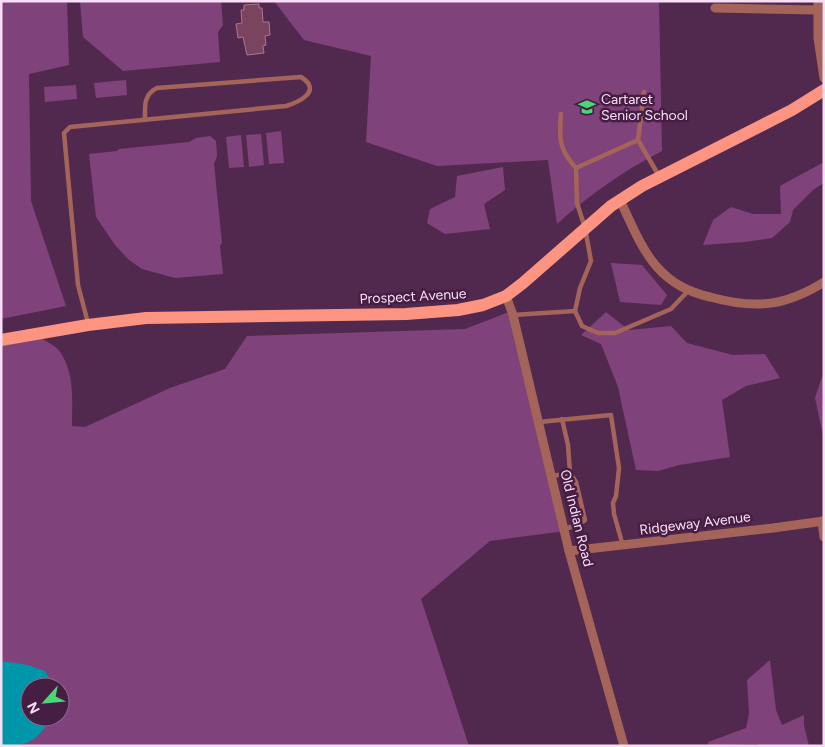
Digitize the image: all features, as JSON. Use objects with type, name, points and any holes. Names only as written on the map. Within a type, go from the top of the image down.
[{"type":"main road","name":"Prospect Avenue","points":[[1,340],[88,324],[146,318],[437,312],[477,307],[506,296],[620,200],[659,176],[792,110],[824,90]]},
{"type":"street","points":[[715,8],[818,6],[820,56],[824,78]]},
{"type":"street","points":[[620,200],[641,242],[656,266],[665,276],[688,291],[723,301],[762,305],[788,299],[824,282]]},
{"type":"street","name":"Old Indian Road","points":[[506,296],[513,314],[570,551],[624,746]]},
{"type":"street","points":[[823,521],[824,537]]},
{"type":"street","name":"Ridgeway Avenue","points":[[570,551],[823,521]]},
{"type":"lane","points":[[88,324],[78,285],[64,133],[70,127],[145,120],[286,106],[309,94],[308,85],[304,79],[291,78],[157,88],[150,91],[147,96],[145,120]]},
{"type":"lane","points":[[644,92],[638,140],[659,176]]},
{"type":"lane","points":[[561,114],[559,133],[562,149],[566,158],[576,168],[577,203],[585,228],[591,261],[580,288],[575,311],[582,326],[598,333],[615,332],[671,309],[688,291]]},
{"type":"lane","points":[[576,168],[638,140]]},
{"type":"lane","points":[[513,314],[575,311]]},
{"type":"lane","points":[[539,422],[611,415],[619,468],[616,496],[613,503],[614,514],[623,546]]},
{"type":"lane","points":[[562,419],[568,445],[570,473],[576,482],[585,520],[580,524],[565,529]]},
{"type":"lane","points":[[552,476],[570,473]]},
{"type":"shaded area","points":[[1,1],[67,1],[69,65],[29,74],[31,201],[66,306],[1,319]]},
{"type":"shaded area","points":[[80,1],[221,1],[223,25],[218,32],[220,62],[123,71],[83,37]]},
{"type":"shaded area","points":[[274,1],[659,1],[662,151],[607,184],[557,224],[548,160],[437,166],[366,142],[371,56],[304,40]]},
{"type":"shaded area","points":[[126,80],[127,95],[96,98],[94,83]]},
{"type":"shaded area","points":[[76,85],[77,99],[45,102],[44,87]]},
{"type":"shaded area","points":[[281,131],[284,163],[269,164],[266,133]]},
{"type":"shaded area","points":[[261,134],[264,165],[249,167],[246,135]]},
{"type":"shaded area","points":[[241,135],[244,167],[229,168],[226,137]]},
{"type":"shaded area","points":[[210,136],[216,141],[217,156],[214,164],[222,243],[220,246],[223,274],[175,278],[142,269],[129,260],[115,245],[96,217],[89,154],[189,142],[196,138]]},
{"type":"shaded area","points":[[824,162],[824,183],[813,190],[793,210],[790,222],[772,238],[703,245],[713,220],[731,207],[753,214],[781,214],[780,186]]},
{"type":"shaded area","points":[[503,167],[505,190],[484,204],[490,229],[445,234],[427,223],[430,209],[455,197],[457,176]]},
{"type":"shaded area","points":[[611,263],[642,265],[667,295],[661,305],[620,302]]},
{"type":"shaded area","points":[[509,312],[565,531],[490,541],[421,599],[469,746],[1,746],[1,346],[41,338],[54,346],[65,360],[68,369],[72,397],[72,426],[85,427],[170,388],[225,369],[247,336],[465,329]]},
{"type":"shaded area","points":[[606,312],[629,330],[671,326],[687,343],[733,355],[765,354],[780,378],[746,386],[722,400],[730,457],[679,465],[658,471],[636,470],[618,387],[601,344],[581,335]]},
{"type":"shaded area","points":[[824,374],[824,440],[815,398]]},
{"type":"shaded area","points":[[770,660],[776,710],[782,725],[804,715],[804,725],[809,746],[758,746],[757,744],[709,746],[708,742],[746,728],[749,713],[747,680]]},
{"type":"water","points":[[1,661],[28,665],[45,671],[48,677],[20,677],[20,727],[45,727],[37,737],[25,743],[1,746]]},
{"type":"building","points":[[259,4],[259,8],[262,8],[263,22],[269,22],[270,35],[265,36],[266,45],[263,46],[264,53],[247,55],[243,37],[238,38],[236,24],[242,23],[241,10],[244,10],[244,5]]},
{"type":"place","name":"Cartaret Senior School","points":[[587,107]]}]
